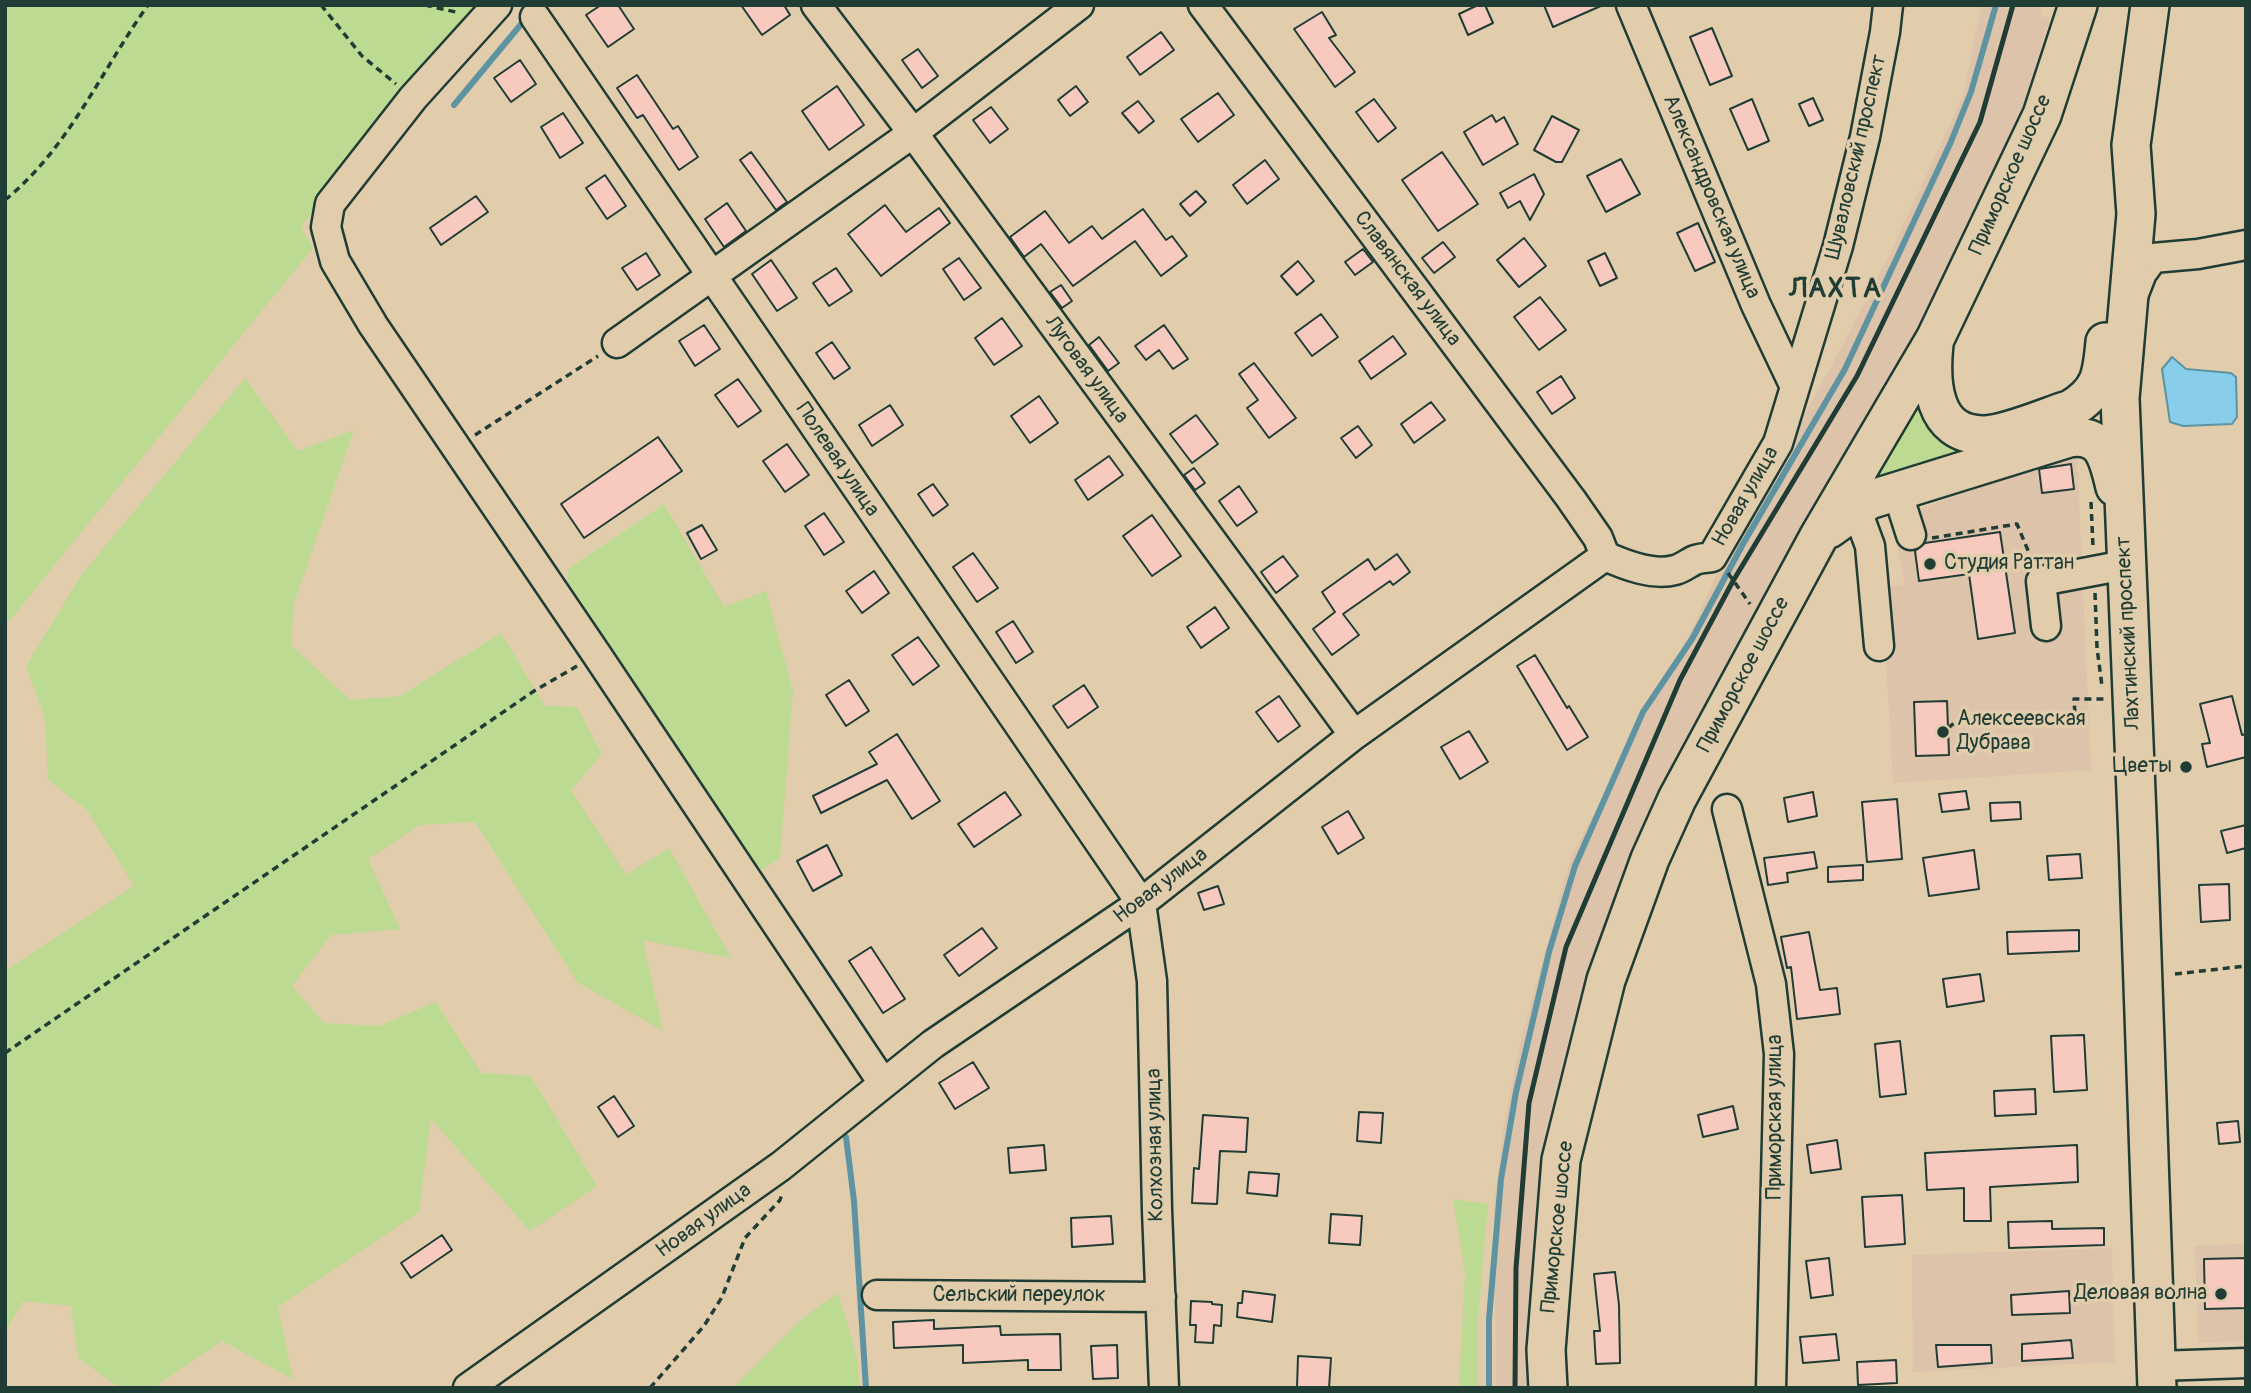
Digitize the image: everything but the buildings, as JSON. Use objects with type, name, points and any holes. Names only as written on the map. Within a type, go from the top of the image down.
[{"type":"main road","name":"Приморское шоссе","points":[[1548,1388],[1546,1350],[1561,1160],[1606,980],[1650,859],[1677,799],[1818,538],[1935,339],[2042,115],[2078,5]]},
{"type":"main road","name":"Лахтинский проспект","points":[[2150,5],[2131,145],[2136,214],[2120,398],[2123,522],[2110,567],[2138,841],[2157,1377]]},
{"type":"main road","points":[[1935,339],[1933,394],[1940,410],[1949,421],[1970,434],[1985,435],[2011,428],[2071,409],[2084,401],[2101,376],[2116,230],[2131,145]]},
{"type":"main road","points":[[1818,538],[1869,500],[2081,436],[2092,439],[2102,448],[2109,463],[2123,522]]},
{"type":"street","name":"Луговая улица","points":[[816,5],[914,132],[1354,736]]},
{"type":"street","points":[[617,343],[914,132],[1079,5]]},
{"type":"street","name":"Славянская улица","points":[[1203,5],[1563,488],[1598,538],[1605,556]]},
{"type":"street","name":"Александровская улица","points":[[1631,5],[1756,305],[1795,387]]},
{"type":"street","name":"Шуваловский проспект","points":[[1795,387],[1838,246],[1862,149],[1888,5]]},
{"type":"street","points":[[491,12],[413,98],[330,204],[326,228],[335,261],[373,325],[883,1083]]},
{"type":"street","name":"Полевая улица","points":[[535,17],[1141,903]]},
{"type":"street","points":[[2136,214],[2143,234],[2154,245],[2198,254]]},
{"type":"street","points":[[2129,306],[2142,273],[2154,258],[2198,254],[2246,245]]},
{"type":"street","name":"Новая улица","points":[[468,1388],[781,1166],[933,1044],[1141,903],[1354,736],[1605,556],[1624,564],[1656,571],[1672,571],[1695,560],[1712,558],[1778,443],[1795,387]]},
{"type":"street","points":[[1897,491],[1916,538]]},
{"type":"street","points":[[1856,508],[1870,546],[1879,646]]},
{"type":"street","points":[[2046,626],[2041,581],[2110,567]]},
{"type":"street","name":"Приморская улица","points":[[1727,809],[1771,984],[1779,1054],[1771,1388]]},
{"type":"street","name":"Колхозная улица","points":[[1141,903],[1152,981],[1164,1388]]},
{"type":"street","name":"Сельский переулок","points":[[877,1295],[1161,1297]]},
{"type":"street","points":[[2157,1377],[2246,1363]]},
{"type":"path","points":[[5,200],[27,183],[60,144],[148,5]]},
{"type":"path","points":[[321,5],[362,56],[413,98]]},
{"type":"path","points":[[425,5],[491,12]]},
{"type":"path","points":[[456,448],[617,343]]},
{"type":"path","points":[[2091,494],[2110,567],[2097,649],[2102,686]]},
{"type":"path","points":[[1916,538],[2017,524],[2041,581]]},
{"type":"path","points":[[5,1053],[534,691],[597,655]]},
{"type":"path","points":[[1948,729],[1957,721],[2075,715],[2074,699],[2104,699]]},
{"type":"path","points":[[2175,974],[2246,966]]},
{"type":"path","points":[[650,1388],[704,1326],[722,1297],[746,1238],[780,1200],[786,1180],[781,1166]]},
{"type":"shaded area","points":[[1981,5],[2043,5],[2041,16],[2050,18],[2024,101],[1972,231],[1601,968],[1541,1388],[1496,1388],[1494,1205],[1505,1119],[1520,1044],[1571,857],[1689,635],[1730,546],[1832,365],[1889,255],[1964,94]]},
{"type":"shaded area","points":[[2077,453],[2091,770],[1893,783],[1882,589],[1905,584],[1892,519]]},
{"type":"shaded area","name":"Деловая волна","points":[[2246,1244],[2246,1341],[2198,1343],[2195,1246]]},
{"type":"shaded area","points":[[2112,1248],[2115,1362],[1913,1372],[1912,1255]]},
{"type":"green space","points":[[5,5],[476,5],[301,227],[313,248],[5,626]]},
{"type":"green space","points":[[245,378],[298,451],[354,430],[294,603],[291,645],[350,700],[400,696],[501,633],[545,706],[577,707],[602,754],[571,790],[626,875],[669,848],[731,958],[643,940],[663,1031],[577,982],[475,822],[420,825],[368,859],[400,929],[331,935],[292,986],[324,1023],[379,1026],[436,1002],[481,1073],[531,1076],[597,1186],[530,1231],[431,1119],[419,1212],[278,1307],[293,1379],[222,1341],[153,1388],[120,1388],[78,1358],[71,1306],[23,1301],[5,1333],[5,971],[134,886],[87,810],[48,780],[45,719],[26,666],[82,574]]},
{"type":"green space","points":[[1918,400],[1996,443],[1864,493]]},
{"type":"green space","points":[[664,504],[724,607],[766,591],[793,691],[780,859],[760,870],[742,854],[566,589],[569,568]]},
{"type":"green space","points":[[1453,1199],[1488,1204],[1478,1320],[1478,1388],[1459,1388],[1465,1272]]},
{"type":"green space","points":[[838,1293],[856,1352],[860,1388],[733,1388],[802,1319]]},
{"type":"water","points":[[2172,357],[2186,369],[2231,373],[2236,377],[2237,417],[2232,424],[2183,426],[2170,422],[2162,369]]},
{"type":"waterway","points":[[1489,1388],[1489,1319],[1501,1179],[1516,1092],[1549,952],[1575,866],[1643,712],[1692,639],[1743,544],[1845,369],[1950,144],[1971,92],[1996,5]]},
{"type":"waterway","points":[[454,105],[527,17]]},
{"type":"waterway","points":[[846,1137],[854,1201],[866,1388]]},
{"type":"railway","points":[[1515,1388],[1516,1268],[1529,1103],[1566,947],[1680,680],[1733,581],[1857,376],[1980,122],[2013,5]]},
{"type":"place","name":"Студия Раттан","points":[[1930,564]]},
{"type":"place","name":"Алексеевская Дубрава","points":[[1943,732]]},
{"type":"place","name":"Цветы","points":[[2186,767]]},
{"type":"place","name":"Деловая волна","points":[[2221,1294]]},
{"type":"district","name":"ЛАХТА","points":[[1836,290]]}]
